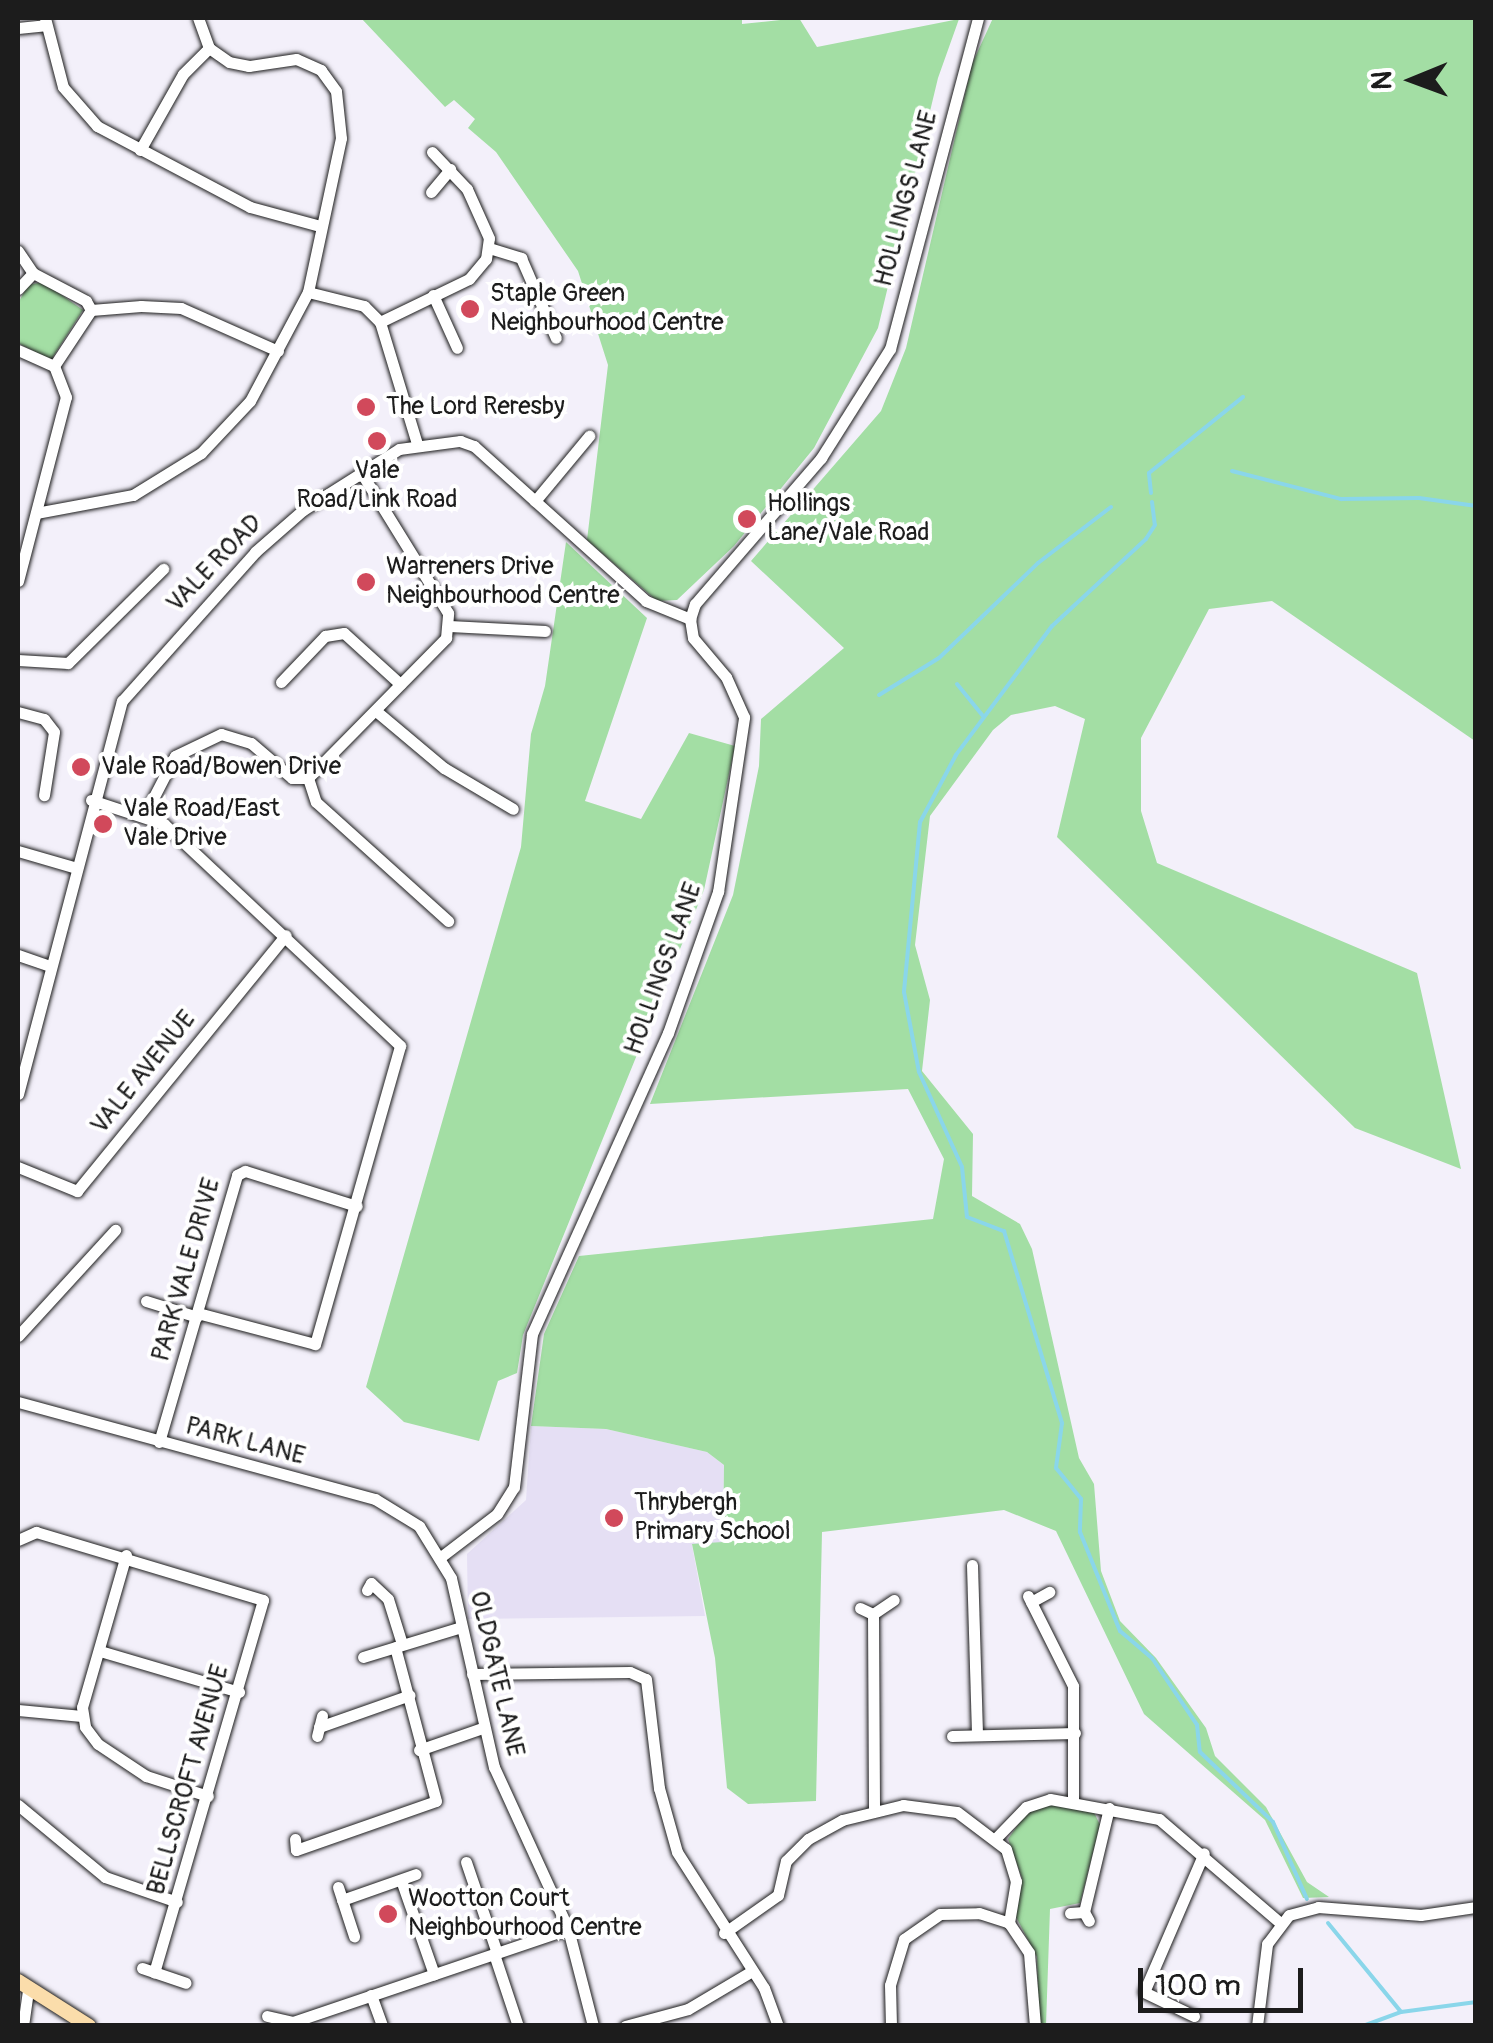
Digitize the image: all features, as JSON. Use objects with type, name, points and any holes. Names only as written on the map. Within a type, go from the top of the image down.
[{"type":"main road","points":[[23,1985],[89,2026]]},
{"type":"street","points":[[36,513],[99,506],[172,476],[233,423],[278,351],[308,292],[342,122],[330,80],[296,60],[239,66],[209,48],[198,18]]},
{"type":"street","name":"HOLLINGS LANE","points":[[442,1556],[497,1514],[514,1486],[532,1334],[668,1033],[718,892],[744,717],[726,678],[693,638],[690,618],[695,604],[821,458],[890,349],[961,70],[978,18]]},
{"type":"street","points":[[18,28],[45,21],[54,68],[77,107],[140,150],[250,207],[320,226]]},
{"type":"street","points":[[140,150],[183,74],[209,48]]},
{"type":"street","points":[[432,152],[467,188],[489,248]]},
{"type":"street","points":[[431,192],[450,170]]},
{"type":"street","points":[[380,322],[469,279],[489,248]]},
{"type":"street","points":[[489,248],[521,258],[556,338]]},
{"type":"street","points":[[18,251],[33,273],[86,300],[91,310]]},
{"type":"street","points":[[18,289],[33,273]]},
{"type":"street","points":[[308,292],[364,306],[380,322],[417,444]]},
{"type":"street","points":[[432,295],[456,348]]},
{"type":"street","points":[[91,310],[182,308],[278,351]]},
{"type":"street","points":[[54,366],[91,310]]},
{"type":"street","points":[[18,350],[54,366],[66,397],[18,581]]},
{"type":"street","points":[[535,502],[589,436]]},
{"type":"street","name":"VALE ROAD","points":[[18,1094],[48,964],[113,722],[143,671],[278,531],[361,472],[417,444],[474,446],[656,608],[690,618]]},
{"type":"street","points":[[361,472],[450,626]]},
{"type":"street","points":[[18,660],[68,663],[162,569]]},
{"type":"street","points":[[450,626],[546,631]]},
{"type":"street","points":[[145,814],[175,756],[221,734],[251,743],[292,778],[308,778],[376,711],[450,626]]},
{"type":"street","points":[[281,682],[325,636],[344,633],[400,684]]},
{"type":"street","points":[[376,711],[444,768],[513,809]]},
{"type":"street","points":[[18,712],[44,719],[54,732],[44,796]]},
{"type":"street","points":[[308,778],[316,802],[448,921]]},
{"type":"street","points":[[91,800],[145,814],[286,935],[400,1046],[315,1344],[146,1301]]},
{"type":"street","points":[[18,852],[73,867]]},
{"type":"street","name":"VALE AVENUE","points":[[18,1166],[76,1190],[286,935]]},
{"type":"street","points":[[18,955],[48,964]]},
{"type":"street","name":"PARK VALE DRIVE","points":[[159,1442],[241,1172],[357,1206]]},
{"type":"street","points":[[18,1336],[114,1230]]},
{"type":"street","name":"PARK LANE","points":[[18,1402],[375,1499],[419,1526],[442,1556]]},
{"type":"street","points":[[18,1540],[36,1532],[126,1555],[82,1716],[90,1736],[126,1764],[208,1796]]},
{"type":"street","name":"BELLSCROFT AVENUE","points":[[126,1555],[263,1600],[177,1902],[148,1970],[186,1983]]},
{"type":"street","name":"OLDGATE LANE","points":[[442,1556],[482,1728],[508,1802],[568,1929],[593,2026]]},
{"type":"street","points":[[972,1564],[977,1734]]},
{"type":"street","points":[[295,1839],[296,1850],[436,1801],[419,1750],[388,1599],[372,1583],[367,1590]]},
{"type":"street","points":[[1049,1592],[1030,1599],[1072,1686],[1072,1800]]},
{"type":"street","points":[[873,1614],[894,1600]]},
{"type":"street","points":[[860,1608],[873,1614]]},
{"type":"street","points":[[873,1614],[874,1808]]},
{"type":"street","points":[[363,1657],[461,1627]]},
{"type":"street","points":[[100,1651],[238,1692]]},
{"type":"street","points":[[472,1674],[630,1672],[646,1679],[664,1816],[692,1882],[752,1972],[778,2026]]},
{"type":"street","points":[[319,1726],[410,1695]]},
{"type":"street","points":[[18,1710],[82,1716]]},
{"type":"street","points":[[419,1750],[482,1728]]},
{"type":"street","points":[[952,1736],[1075,1733]]},
{"type":"street","points":[[996,1838],[1038,1800],[1072,1800],[1159,1819],[1279,1922]]},
{"type":"street","points":[[18,1805],[94,1870],[177,1902]]},
{"type":"street","points":[[724,1933],[778,1895],[786,1861],[808,1840],[874,1808],[957,1812],[996,1838],[1016,1881],[1009,1923],[1034,1969],[1035,2026]]},
{"type":"street","points":[[1070,1913],[1087,1917],[1110,1808]]},
{"type":"street","points":[[1194,2016],[1144,1992],[1186,1882],[1204,1854]]},
{"type":"street","points":[[466,1862],[518,2026]]},
{"type":"street","points":[[354,1936],[340,1894],[416,1874]]},
{"type":"street","points":[[401,1880],[434,1974]]},
{"type":"street","points":[[1257,2026],[1264,1955],[1279,1922],[1306,1908],[1422,1915],[1476,1907]]},
{"type":"street","points":[[891,2026],[893,1968],[915,1926],[940,1914],[979,1912],[1009,1923]]},
{"type":"street","points":[[267,2016],[293,2022],[568,1929]]},
{"type":"street","points":[[625,2026],[688,2009],[752,1972]]},
{"type":"street","points":[[23,1985],[23,2026]]},
{"type":"street","points":[[372,1996],[382,2026]]},
{"type":"shaded area","name":"Thrybergh Primary School","points":[[531,1426],[606,1429],[707,1452],[724,1465],[723,1543],[692,1545],[705,1616],[468,1619],[467,1554],[526,1500]]},
{"type":"green space","points":[[361,18],[742,18],[742,24],[799,18],[817,47],[959,19],[938,78],[878,328],[814,448],[734,546],[677,600],[657,601],[587,540],[608,365],[578,271],[496,152],[468,128],[475,119],[454,100],[445,107]]},
{"type":"green space","points":[[993,18],[1476,18],[1475,741],[1272,601],[1209,609],[1141,738],[1141,811],[1157,863],[1417,973],[1461,1169],[1355,1128],[1057,837],[1085,719],[1055,706],[1011,715],[993,730],[930,816],[915,945],[930,1000],[922,1071],[973,1134],[972,1196],[1020,1224],[1032,1249],[1079,1458],[1094,1484],[1101,1571],[1120,1621],[1156,1658],[1206,1728],[1215,1756],[1266,1807],[1307,1882],[1329,1897],[1303,1898],[1265,1820],[1144,1714],[1056,1531],[1004,1510],[822,1532],[816,1801],[748,1804],[727,1788],[715,1658],[692,1544],[723,1542],[724,1465],[707,1452],[606,1429],[531,1426],[544,1334],[579,1256],[933,1219],[944,1159],[908,1089],[650,1104],[733,895],[759,766],[761,719],[844,648],[751,561],[881,411],[906,348],[972,64]]},
{"type":"green space","points":[[43,282],[83,310],[51,360],[18,343],[18,303],[28,285]]},
{"type":"green space","points":[[566,542],[647,618],[585,801],[641,819],[689,733],[735,746],[704,890],[523,1335],[517,1373],[498,1381],[479,1441],[404,1422],[366,1387],[521,847],[531,734],[545,686]]},
{"type":"green space","points":[[1057,1802],[1093,1810],[1100,1825],[1080,1903],[1050,1909],[1046,2025],[1039,2025],[1037,1957],[1016,1917],[1022,1878],[1008,1839],[1027,1812]]},
{"type":"waterway","points":[[1151,493],[1149,473],[1243,397]]},
{"type":"waterway","points":[[1232,471],[1341,499],[1419,498],[1476,506]]},
{"type":"waterway","points":[[1152,502],[1155,525],[1146,539],[1052,626],[956,755],[920,822],[904,992],[919,1072],[962,1167],[967,1217],[1004,1231],[1062,1423],[1056,1468],[1081,1499],[1080,1532],[1120,1631],[1152,1658],[1197,1725],[1200,1752],[1273,1822],[1307,1899]]},
{"type":"waterway","points":[[879,695],[939,658],[1038,563],[1111,507]]},
{"type":"waterway","points":[[957,684],[982,715]]},
{"type":"waterway","points":[[1328,1923],[1401,2012]]},
{"type":"waterway","points":[[1363,2026],[1401,2012],[1476,2002]]},
{"type":"place","name":"Staple Green Neighbourhood Centre","points":[[470,309]]},
{"type":"place","name":"The Lord Reresby","points":[[366,407]]},
{"type":"place","name":"Vale Road/Link Road","points":[[377,441]]},
{"type":"place","name":"Hollings Lane/Vale Road","points":[[747,519]]},
{"type":"place","name":"Warreners Drive Neighbourhood Centre","points":[[366,582]]},
{"type":"place","name":"Vale Road/Bowen Drive","points":[[81,767]]},
{"type":"place","name":"Vale Road/East Vale Drive","points":[[103,824]]},
{"type":"place","name":"Thrybergh Primary School","points":[[614,1518]]},
{"type":"place","name":"Wootton Court Neighbourhood Centre","points":[[388,1914]]}]
